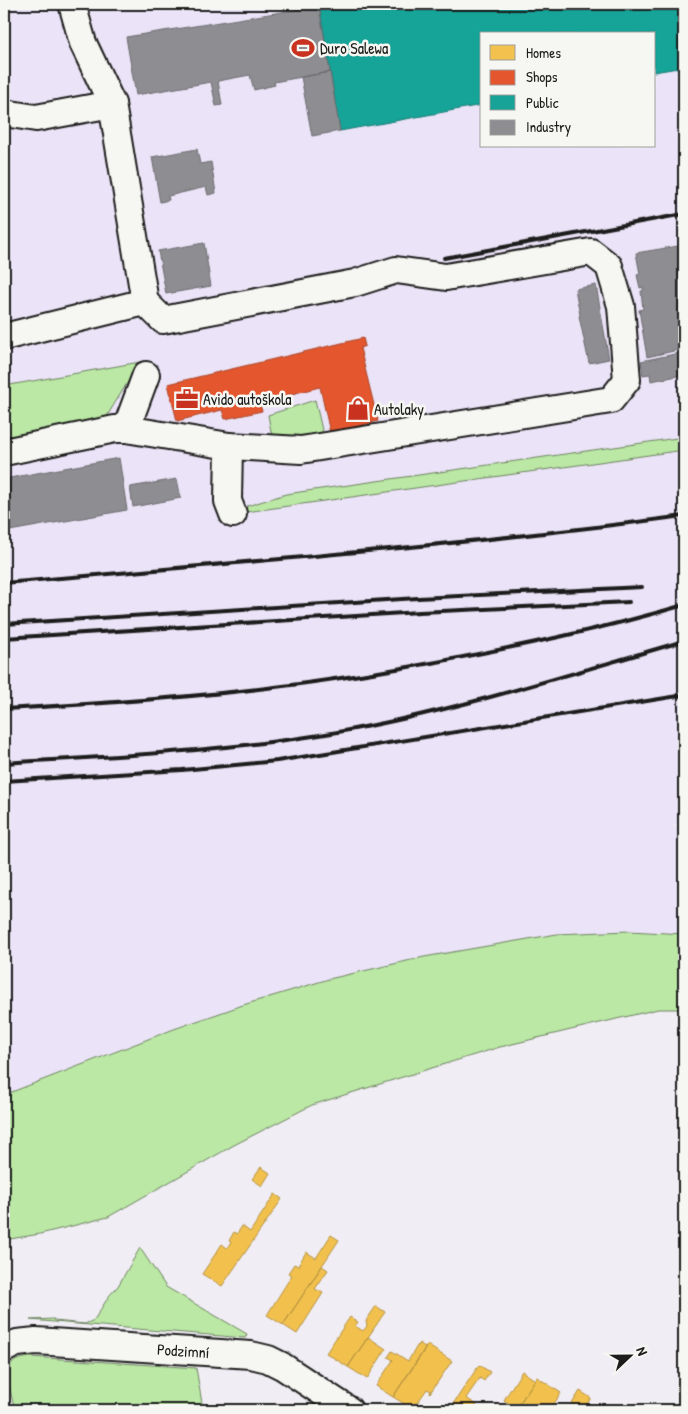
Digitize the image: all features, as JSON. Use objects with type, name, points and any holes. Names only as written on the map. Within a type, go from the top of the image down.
[{"type":"street","points":[[4,452],[115,429],[126,429],[229,446],[301,450],[611,400],[627,380],[621,306],[609,266],[591,252],[446,277],[396,270],[355,283],[164,320],[146,302],[112,104],[83,43],[72,4]]},
{"type":"street","points":[[4,113],[36,118],[112,104]]},
{"type":"street","points":[[4,337],[146,302]]},
{"type":"street","points":[[126,429],[146,375]]},
{"type":"street","points":[[229,446],[228,501],[233,514]]},
{"type":"street","name":"Podzimní","points":[[4,1349],[17,1343],[36,1341],[251,1355],[268,1359],[350,1410]]},
{"type":"shaded area","points":[[4,4],[684,4],[684,823],[671,825],[684,828],[684,934],[629,931],[557,934],[424,957],[243,1005],[174,1029],[4,1095]]},
{"type":"green space","points":[[140,362],[107,416],[100,423],[4,441],[4,386]]},
{"type":"green space","points":[[315,400],[323,434],[272,437],[268,415]]},
{"type":"green space","points":[[684,437],[684,450],[246,512],[247,506],[286,494]]},
{"type":"green space","points":[[629,931],[684,934],[684,1009],[658,1009],[500,1047],[312,1105],[234,1145],[108,1217],[40,1234],[4,1240],[4,1095],[174,1029],[243,1005],[329,979],[424,957],[557,934]]},
{"type":"green space","points":[[140,1248],[166,1287],[247,1334],[245,1338],[30,1320],[54,1319],[54,1321],[85,1324],[94,1320],[109,1296],[118,1286]]},
{"type":"green space","points":[[31,1357],[196,1368],[203,1409],[15,1410],[8,1381],[9,1366],[19,1359]]},
{"type":"building: Homes","points":[[261,1167],[270,1173],[262,1186],[252,1179]]},
{"type":"building: Homes","points":[[275,1194],[282,1199],[222,1286],[202,1274],[222,1244],[227,1248],[234,1232],[237,1234],[242,1226],[250,1232]]},
{"type":"building: Homes","points":[[331,1235],[339,1240],[283,1325],[267,1315],[292,1275],[288,1273],[294,1264],[298,1266],[306,1252],[316,1258]]},
{"type":"building: Homes","points":[[322,1266],[328,1270],[315,1289],[323,1293],[297,1334],[283,1325]]},
{"type":"building: Homes","points":[[376,1306],[385,1312],[348,1367],[326,1353],[350,1317],[358,1322],[355,1326],[363,1331],[367,1326],[366,1321]]},
{"type":"building: Homes","points":[[368,1337],[386,1349],[367,1379],[348,1367]]},
{"type":"building: Homes","points":[[419,1343],[426,1348],[393,1397],[376,1386],[393,1360],[388,1357],[392,1351],[408,1361]]},
{"type":"building: Homes","points":[[427,1345],[452,1361],[430,1393],[431,1391],[427,1389],[413,1409],[393,1397]]},
{"type":"building: Homes","points":[[479,1365],[490,1372],[484,1381],[480,1378],[466,1398],[477,1405],[473,1410],[449,1410]]},
{"type":"building: Homes","points":[[522,1371],[535,1380],[515,1410],[504,1410],[508,1403],[504,1400]]},
{"type":"building: Homes","points":[[537,1377],[561,1393],[550,1410],[516,1409]]},
{"type":"building: Homes","points":[[580,1391],[591,1398],[583,1410],[568,1410]]},
{"type":"building: Shops","points":[[363,338],[365,346],[360,348],[378,421],[330,433],[320,387],[259,402],[262,411],[225,419],[222,410],[177,421],[168,384]]},
{"type":"building: Public","points":[[319,4],[684,4],[684,67],[656,72],[656,32],[480,32],[480,105],[340,131]]},
{"type":"building: Industry","points":[[319,6],[330,72],[274,82],[275,85],[254,90],[250,75],[218,81],[222,105],[216,106],[211,82],[136,95],[126,37]]},
{"type":"building: Industry","points":[[330,72],[340,131],[312,136],[301,77]]},
{"type":"building: Industry","points":[[197,149],[200,164],[211,162],[216,193],[208,195],[206,187],[168,196],[169,200],[160,202],[152,157]]},
{"type":"building: Industry","points":[[204,243],[211,286],[166,294],[158,251]]},
{"type":"building: Industry","points":[[684,245],[684,347],[647,357],[639,310],[643,309],[641,291],[643,291],[643,287],[640,288],[637,275],[640,274],[636,253]]},
{"type":"building: Industry","points":[[596,285],[609,359],[589,363],[575,289]]},
{"type":"building: Industry","points":[[680,353],[683,375],[651,381],[650,374],[643,375],[641,361]]},
{"type":"building: Industry","points":[[119,458],[127,510],[4,532],[4,479]]},
{"type":"building: Industry","points":[[177,479],[181,498],[133,507],[130,487]]},
{"type":"railway","points":[[444,258],[684,214]]},
{"type":"railway","points":[[4,583],[429,545],[684,516]]},
{"type":"railway","points":[[4,624],[418,598],[642,587]]},
{"type":"railway","points":[[4,638],[420,612],[629,602]]},
{"type":"railway","points":[[4,709],[109,703],[302,684],[437,662],[530,643],[623,622],[684,605]]},
{"type":"railway","points":[[4,763],[213,748],[338,732],[469,703],[684,641]]},
{"type":"railway","points":[[4,781],[182,770],[277,761],[684,695]]},
{"type":"place","name":"Duro Salewa","points":[[303,48]]},
{"type":"place","name":"Avido autoškola","points":[[187,399]]},
{"type":"place","name":"Autolaky","points":[[358,409]]}]
